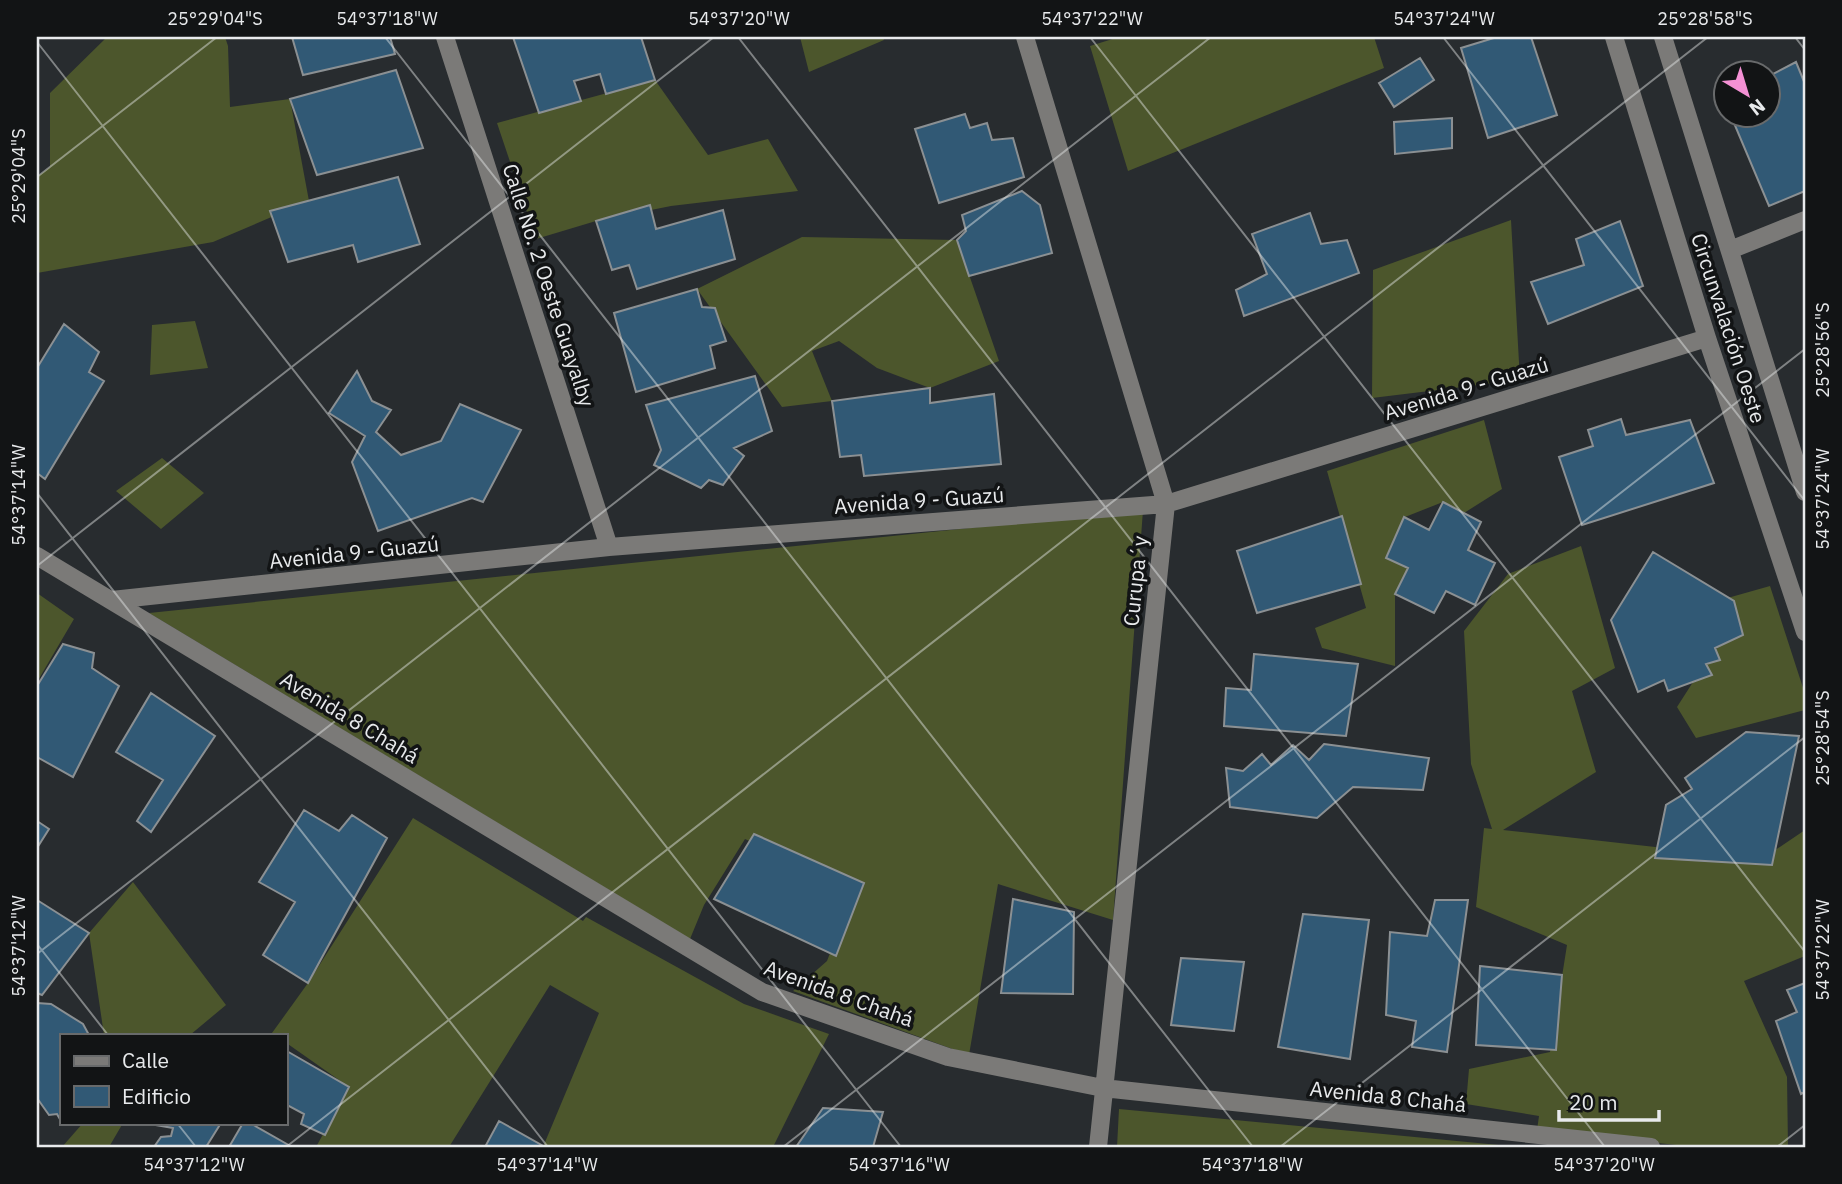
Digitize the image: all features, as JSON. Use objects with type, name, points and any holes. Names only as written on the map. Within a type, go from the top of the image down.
[{"type":"street","name":"Calle No. 2 Oeste Guayalby","points":[[445,37],[609,547]]},
{"type":"street","name":"Curupa´y","points":[[1025,37],[1166,504],[1097,1147]]},
{"type":"street","name":"Circunvalación Oeste","points":[[1614,37],[1707,338],[1805,632]]},
{"type":"street","points":[[1663,37],[1805,492]]},
{"type":"street","points":[[1730,250],[1805,220]]},
{"type":"street","name":"Avenida 9 - Guazú","points":[[112,600],[609,547],[1166,504],[1707,338]]},
{"type":"street","name":"Avenida 8 Chahá","points":[[37,556],[762,992],[948,1057],[1103,1088],[1651,1147]]},
{"type":"green space","points":[[107,37],[225,37],[228,46],[230,107],[290,99],[309,201],[213,242],[37,273],[37,177],[50,167],[50,93]]},
{"type":"green space","points":[[800,37],[883,37],[884,40],[809,72]]},
{"type":"green space","points":[[1119,37],[1374,37],[1384,68],[1128,171],[1090,46]]},
{"type":"green space","points":[[655,80],[708,155],[768,139],[798,191],[671,206],[596,221],[536,239],[497,123]]},
{"type":"green space","points":[[1511,220],[1520,380],[1372,398],[1373,270]]},
{"type":"green space","points":[[802,237],[957,240],[999,361],[930,388],[877,368],[839,341],[812,351],[832,401],[782,407],[697,289]]},
{"type":"green space","points":[[195,321],[208,368],[150,375],[152,325]]},
{"type":"green space","points":[[1484,420],[1502,489],[1464,513],[1443,502],[1405,517],[1408,568],[1395,594],[1395,666],[1322,648],[1315,628],[1366,608],[1327,471]]},
{"type":"green space","points":[[162,458],[204,493],[161,529],[116,491]]},
{"type":"green space","points":[[1143,510],[1113,920],[998,884],[969,1055],[793,991],[827,961],[855,888],[745,839],[704,905],[690,939],[149,613]]},
{"type":"green space","points":[[1581,546],[1615,668],[1572,691],[1596,772],[1503,830],[1762,859],[1805,830],[1805,956],[1744,981],[1787,1077],[1788,1147],[1695,1147],[1537,1130],[1539,1116],[1466,1104],[1469,1069],[1550,1052],[1567,945],[1476,907],[1484,828],[1492,829],[1471,764],[1464,631],[1508,574]]},
{"type":"green space","points":[[1770,586],[1805,694],[1805,710],[1696,738],[1677,707],[1693,682],[1688,671],[1725,642],[1724,599]]},
{"type":"green space","points":[[37,593],[74,619],[37,682]]},
{"type":"green space","points":[[413,818],[583,921],[586,917],[744,1004],[829,1034],[773,1147],[543,1147],[599,1013],[550,985],[449,1147],[316,1147],[349,1087],[287,1043],[287,1034],[272,1033],[308,983]]},
{"type":"green space","points":[[133,882],[226,1005],[191,1034],[104,1034],[89,933]]},
{"type":"green space","points":[[1119,1109],[1520,1147],[1117,1147]]},
{"type":"green space","points":[[82,1124],[122,1124],[109,1147],[62,1147]]},
{"type":"building","points":[[292,37],[390,37],[395,54],[303,75]]},
{"type":"building","points":[[513,37],[641,37],[655,80],[606,94],[600,74],[574,81],[581,101],[539,113]]},
{"type":"building","points":[[1497,37],[1531,37],[1557,115],[1488,138],[1461,48]]},
{"type":"building","points":[[1420,58],[1434,80],[1394,107],[1379,83]]},
{"type":"building","points":[[1796,62],[1805,84],[1805,191],[1769,206],[1737,130],[1783,130],[1783,69]]},
{"type":"building","points":[[396,70],[423,148],[317,175],[290,99]]},
{"type":"building","points":[[965,114],[970,128],[987,123],[992,140],[1013,138],[1024,177],[939,203],[915,129]]},
{"type":"building","points":[[1452,118],[1452,148],[1395,154],[1394,122]]},
{"type":"building","points":[[398,177],[420,244],[358,262],[353,245],[288,262],[270,211]]},
{"type":"building","points":[[1022,191],[1040,205],[1052,253],[969,276],[957,240],[966,231],[962,215]]},
{"type":"building","points":[[650,205],[656,229],[723,210],[735,259],[637,289],[629,265],[612,270],[596,221]]},
{"type":"building","points":[[1310,213],[1321,244],[1347,240],[1359,273],[1244,316],[1236,290],[1267,274],[1252,234]]},
{"type":"building","points":[[1620,221],[1643,286],[1548,324],[1531,282],[1584,265],[1576,239]]},
{"type":"building","points":[[697,289],[702,307],[715,308],[726,341],[710,346],[715,368],[636,392],[614,313]]},
{"type":"building","points":[[64,324],[99,352],[89,372],[104,381],[45,479],[37,473],[37,368]]},
{"type":"building","points":[[357,371],[372,401],[391,410],[376,432],[401,455],[441,441],[460,404],[521,430],[483,502],[472,498],[378,531],[352,462],[365,436],[329,413]]},
{"type":"building","points":[[755,376],[772,431],[734,448],[744,456],[723,485],[709,480],[701,488],[654,465],[661,450],[646,405]]},
{"type":"building","points":[[930,388],[930,403],[994,394],[1001,464],[864,476],[861,455],[840,457],[832,401]]},
{"type":"building","points":[[1621,419],[1626,435],[1690,420],[1714,483],[1582,525],[1559,457],[1593,446],[1588,430]]},
{"type":"building","points":[[1443,502],[1481,522],[1468,550],[1495,563],[1475,605],[1446,591],[1434,613],[1395,594],[1408,568],[1386,558],[1404,517],[1429,530]]},
{"type":"building","points":[[1342,516],[1361,584],[1257,613],[1237,551]]},
{"type":"building","points":[[1653,552],[1734,601],[1743,635],[1715,648],[1720,660],[1706,664],[1712,675],[1668,691],[1664,680],[1638,692],[1611,620]]},
{"type":"building","points":[[63,644],[94,653],[92,668],[119,686],[73,777],[37,757],[37,686]]},
{"type":"building","points":[[1254,654],[1358,664],[1346,736],[1224,726],[1226,688],[1251,690]]},
{"type":"building","points":[[151,693],[215,736],[151,832],[137,821],[163,780],[116,752]]},
{"type":"building","points":[[1746,732],[1799,736],[1772,865],[1655,858],[1666,805],[1692,789],[1685,778]]},
{"type":"building","points":[[1324,744],[1429,758],[1423,790],[1353,787],[1317,818],[1230,807],[1226,768],[1243,771],[1262,754],[1271,765],[1293,745],[1309,760]]},
{"type":"building","points":[[304,810],[339,831],[352,815],[387,838],[308,983],[263,955],[295,902],[259,882]]},
{"type":"building","points":[[37,821],[49,829],[37,848]]},
{"type":"building","points":[[754,834],[864,883],[836,956],[714,899]]},
{"type":"building","points":[[1013,899],[1074,912],[1073,994],[1001,993]]},
{"type":"building","points":[[37,900],[89,933],[42,995],[37,993]]},
{"type":"building","points":[[1435,900],[1468,900],[1447,1052],[1412,1047],[1416,1021],[1386,1015],[1390,932],[1427,936]]},
{"type":"building","points":[[1303,914],[1369,920],[1350,1059],[1278,1047]]},
{"type":"building","points":[[1181,958],[1244,962],[1234,1031],[1171,1025]]},
{"type":"building","points":[[1480,966],[1562,975],[1556,1050],[1476,1045]]},
{"type":"building","points":[[1805,983],[1805,1092],[1801,1094],[1776,1021],[1797,1012],[1787,990]]},
{"type":"building","points":[[37,1003],[51,1004],[83,1024],[88,1034],[60,1034],[60,1119],[57,1114],[49,1115],[37,1098]]},
{"type":"building","points":[[287,1051],[349,1087],[325,1135],[301,1124],[304,1114],[287,1105]]},
{"type":"building","points":[[823,1108],[883,1112],[873,1147],[796,1147]]},
{"type":"building","points":[[499,1121],[545,1147],[485,1147]]},
{"type":"building","points":[[220,1124],[206,1147],[154,1147],[161,1137],[171,1136],[173,1128],[156,1125]]},
{"type":"building","points":[[242,1124],[252,1124],[292,1147],[229,1147]]}]
